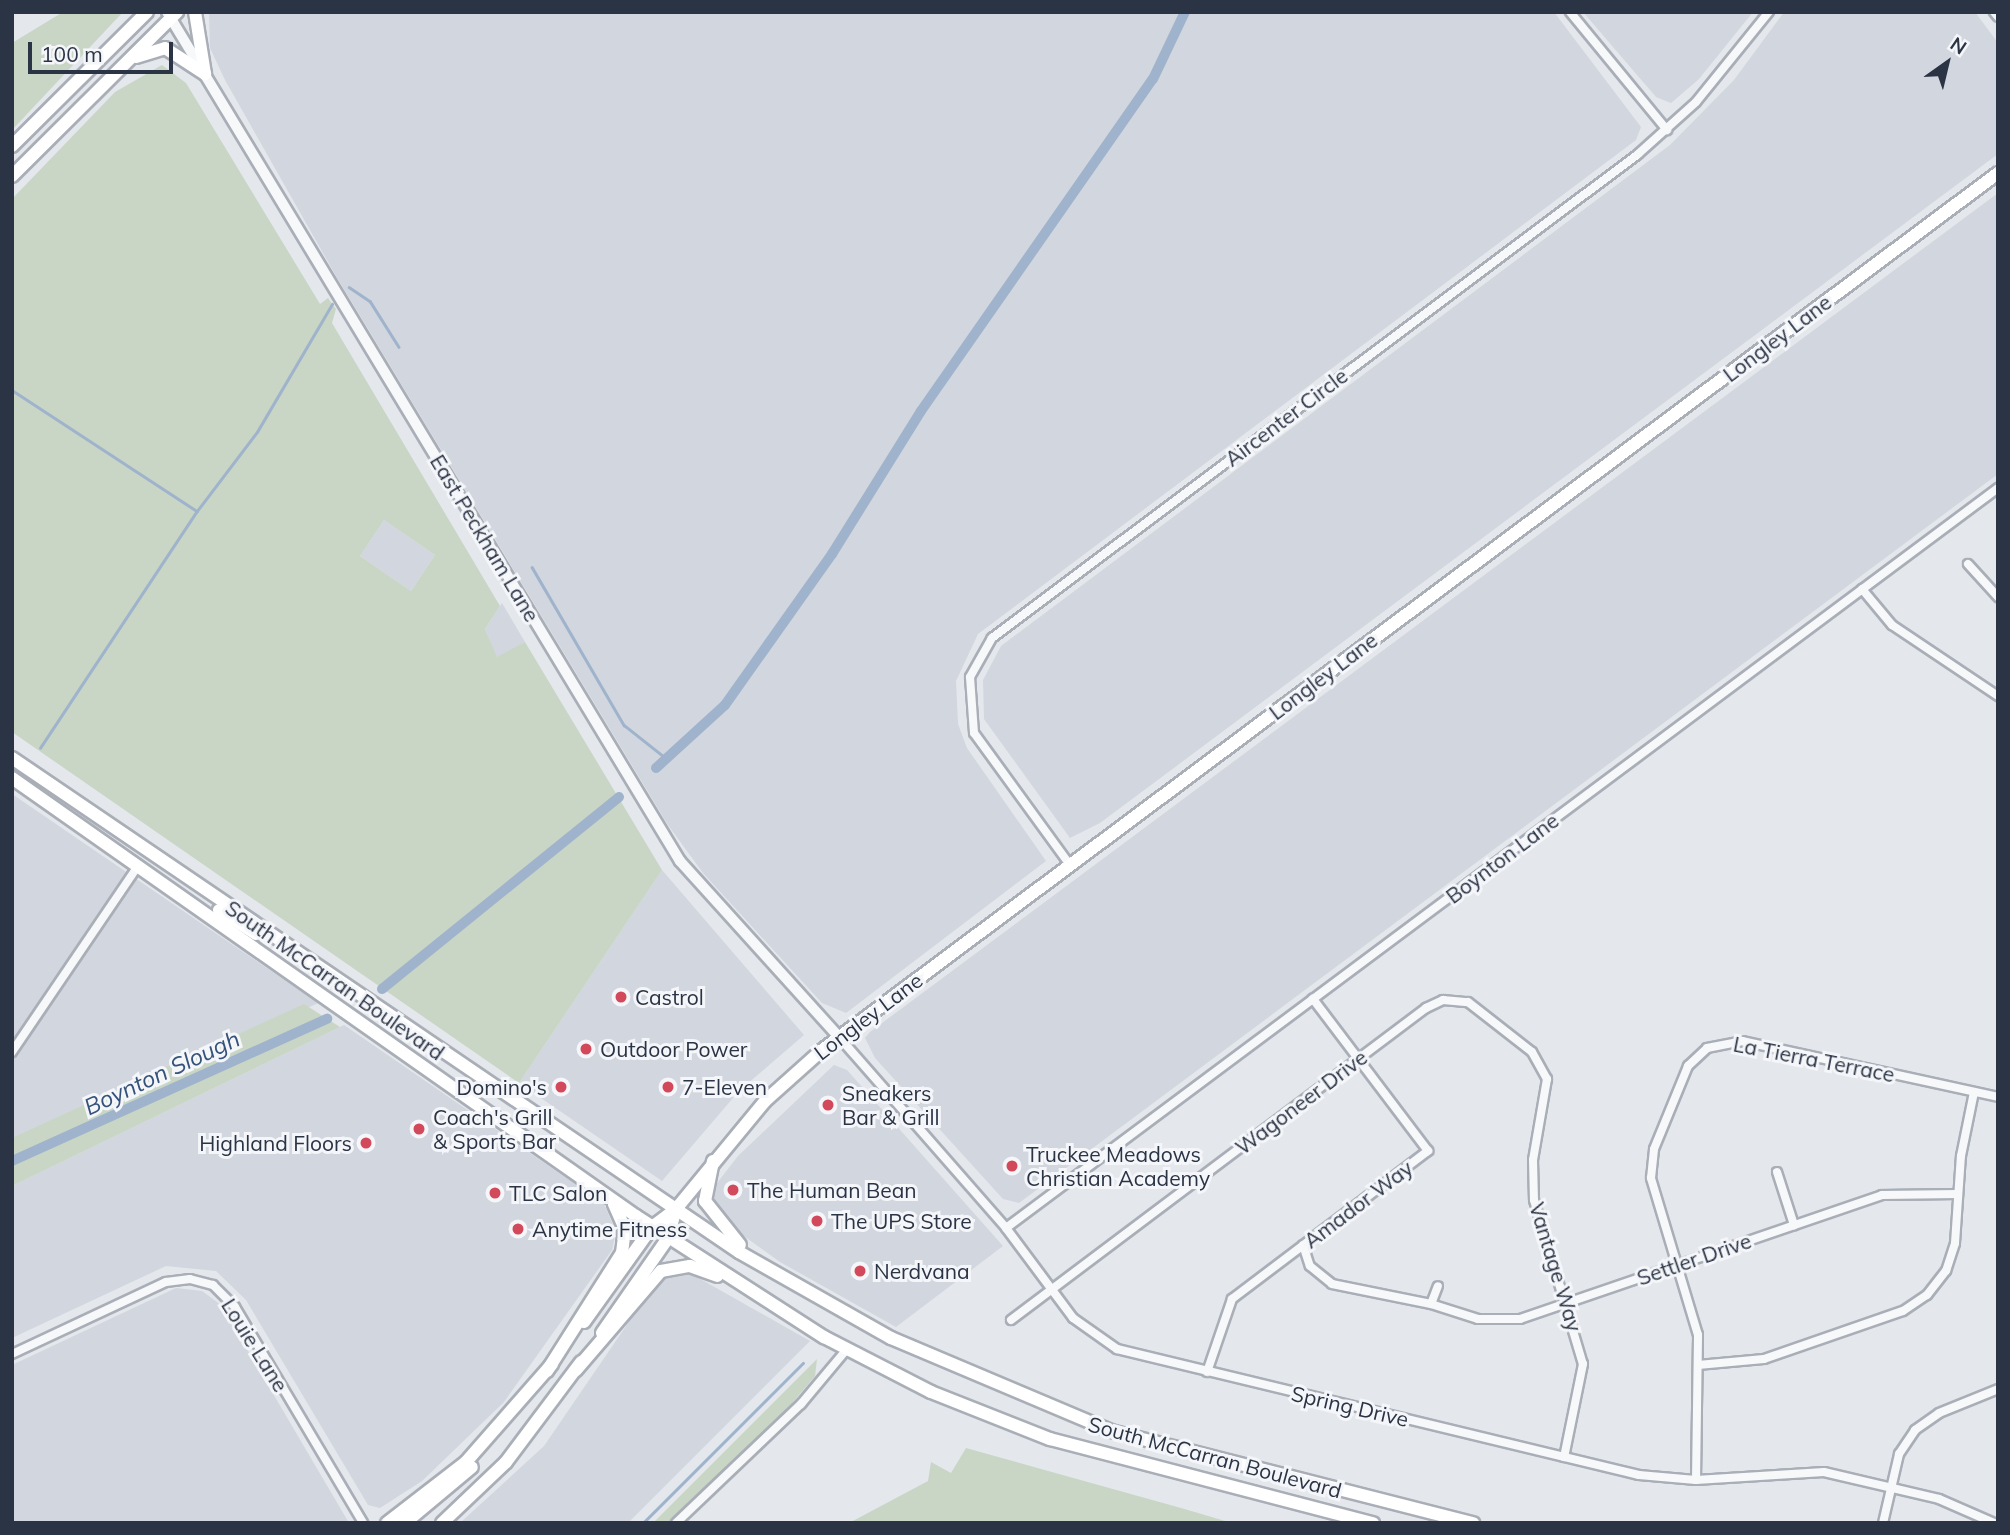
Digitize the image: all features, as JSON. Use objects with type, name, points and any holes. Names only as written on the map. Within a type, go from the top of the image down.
[{"type":"main road","points":[[109,50],[133,12]]},
{"type":"main road","points":[[12,146],[147,12]]},
{"type":"main road","points":[[195,12],[205,74]]},
{"type":"main road","points":[[12,176],[172,14]]},
{"type":"main road","points":[[126,63],[165,48],[205,74]]},
{"type":"main road","name":"Longley Lane","points":[[387,1523],[449,1478],[501,1427],[547,1371],[652,1227],[676,1209],[765,1101],[839,1037],[1998,173]]},
{"type":"main road","name":"South McCarran Boulevard","points":[[12,758],[766,1269],[961,1373],[1052,1410],[1171,1449],[1473,1523]]},
{"type":"main road","name":"South McCarran Boulevard","points":[[12,778],[668,1238],[741,1286],[847,1349],[932,1392],[1050,1439],[1373,1523]]},
{"type":"main road","points":[[138,866],[160,869],[243,927],[295,952]]},
{"type":"main road","points":[[713,1161],[705,1186],[710,1213],[766,1269]]},
{"type":"main road","points":[[547,1371],[625,1244],[620,1212],[604,1194]]},
{"type":"main road","name":"Longley Lane","points":[[442,1523],[506,1462],[576,1370],[668,1238],[676,1209]]},
{"type":"main road","points":[[576,1370],[661,1271],[690,1266],[741,1286]]},
{"type":"main road","points":[[405,1523],[456,1484],[501,1427]]},
{"type":"street","points":[[1570,12],[1667,130]]},
{"type":"street","name":"Aircenter Circle","points":[[1070,865],[974,733],[970,677],[992,638],[1667,130],[1724,72],[1769,12]]},
{"type":"street","points":[[1994,12],[1998,18]]},
{"type":"street","name":"East Peckham Lane","points":[[172,14],[205,74],[680,861],[839,1037]]},
{"type":"street","name":"Boynton Lane","points":[[1006,1228],[1998,488]]},
{"type":"street","points":[[1968,564],[1998,597]]},
{"type":"street","points":[[1862,589],[1892,625],[1998,696]]},
{"type":"street","points":[[12,1052],[138,866]]},
{"type":"street","name":"Amador Way","points":[[1207,1372],[1226,1308],[1303,1245],[1427,1151],[1313,999]]},
{"type":"street","name":"Wagoneer Drive","points":[[1012,1320],[1426,1008],[1453,999]]},
{"type":"street","name":"Vantage Way","points":[[1453,999],[1476,1007],[1545,1069],[1547,1091],[1532,1181],[1583,1364],[1563,1457]]},
{"type":"street","name":"Spring Drive","points":[[839,1037],[1006,1228],[1052,1289],[1101,1340],[1207,1372],[1563,1457],[1696,1480],[1804,1471],[1892,1488],[1994,1523]]},
{"type":"street","name":"La Tierra Terrace","points":[[1696,1480],[1696,1321],[1654,1194],[1651,1164],[1682,1076],[1707,1048],[1742,1041],[1998,1097]]},
{"type":"street","points":[[1698,1365],[1764,1359],[1916,1304],[1952,1257],[1958,1194],[1974,1092]]},
{"type":"street","points":[[1777,1172],[1794,1224]]},
{"type":"street","name":"Settler Drive","points":[[1303,1245],[1310,1266],[1332,1284],[1506,1321],[1900,1191],[1958,1194]]},
{"type":"street","name":"Louie Lane","points":[[12,1354],[166,1282],[190,1279],[213,1286],[235,1307],[363,1523]]},
{"type":"street","points":[[1431,1304],[1438,1286]]},
{"type":"street","points":[[676,1523],[801,1404],[847,1349]]},
{"type":"street","points":[[1883,1523],[1899,1454],[1915,1430],[1939,1413],[1998,1389]]},
{"type":"shaded area","points":[[209,12],[1554,12],[1641,127],[1636,140],[978,634],[956,681],[958,724],[967,748],[1046,861],[846,1013],[822,1003],[703,873],[668,825],[336,276],[225,80],[210,48]]},
{"type":"shaded area","points":[[1583,12],[1753,12],[1699,79],[1671,103],[1656,97]]},
{"type":"shaded area","points":[[1784,12],[1975,12],[1998,43],[1998,154],[1100,823],[1070,838],[984,719],[983,680],[1001,646],[1670,145],[1734,80]]},
{"type":"shaded area","points":[[1998,193],[1998,474],[1019,1203],[1003,1199],[875,1058],[865,1038],[870,1032]]},
{"type":"shaded area","points":[[384,520],[435,555],[411,591],[360,556]]},
{"type":"shaded area","points":[[502,603],[525,642],[497,658],[485,629]]},
{"type":"shaded area","points":[[12,794],[15,796],[318,1003],[12,1147]]},
{"type":"shaded area","points":[[662,870],[804,1035],[739,1091],[662,1181],[519,1083]]},
{"type":"shaded area","points":[[344,1025],[604,1204],[616,1232],[612,1250],[504,1402],[422,1481],[380,1508],[368,1505],[246,1300],[216,1271],[166,1266],[12,1338],[12,1186]]},
{"type":"shaded area","points":[[834,1065],[847,1070],[1003,1246],[896,1327],[780,1262],[737,1231],[714,1203],[714,1187],[738,1156]]},
{"type":"shaded area","points":[[688,1272],[810,1341],[628,1523],[460,1523],[544,1446],[650,1291],[668,1276]]},
{"type":"shaded area","points":[[176,1288],[202,1291],[221,1305],[349,1523],[12,1523],[12,1365]]},
{"type":"green space","points":[[63,12],[123,12],[12,130],[12,43]]},
{"type":"green space","points":[[162,65],[186,83],[320,304],[328,298],[336,309],[332,323],[500,606],[485,629],[497,657],[525,642],[662,870],[519,1083],[12,732],[12,199],[115,92]],"holes":[[[384,520],[435,555],[411,591],[360,556]]]},
{"type":"green space","points":[[304,1004],[340,1027],[12,1186],[12,1138]]},
{"type":"green space","points":[[817,1359],[815,1376],[783,1414],[669,1523],[653,1523]]},
{"type":"green space","points":[[966,1448],[1232,1523],[849,1523],[928,1481],[931,1462],[951,1473]]},
{"type":"waterway","points":[[656,768],[725,705],[832,554],[921,411],[1153,79],[1185,12]]},
{"type":"waterway","points":[[349,287],[370,301],[399,347]]},
{"type":"waterway","points":[[40,748],[197,511],[257,432],[332,304]]},
{"type":"waterway","points":[[12,390],[197,511]]},
{"type":"waterway","points":[[532,567],[624,725],[667,759]]},
{"type":"waterway","name":"Boynton Slough","points":[[382,989],[619,797]]},
{"type":"waterway","name":"Boynton Slough","points":[[12,1161],[327,1019]]},
{"type":"waterway","points":[[643,1523],[803,1363]]},
{"type":"place","name":"Castrol","points":[[621,997]]},
{"type":"place","name":"Outdoor Power","points":[[586,1049]]},
{"type":"place","name":"Domino's","points":[[561,1087]]},
{"type":"place","name":"7-Eleven","points":[[668,1087]]},
{"type":"place","name":"Sneakers Bar & Grill","points":[[828,1105]]},
{"type":"place","name":"Coach's Grill & Sports Bar","points":[[419,1129]]},
{"type":"place","name":"Highland Floors","points":[[366,1143]]},
{"type":"place","name":"Truckee Meadows Christian Academy","points":[[1012,1166]]},
{"type":"place","name":"The Human Bean","points":[[733,1190]]},
{"type":"place","name":"TLC Salon","points":[[495,1193]]},
{"type":"place","name":"The UPS Store","points":[[817,1221]]},
{"type":"place","name":"Anytime Fitness","points":[[518,1229]]},
{"type":"place","name":"Nerdvana","points":[[860,1271]]}]
